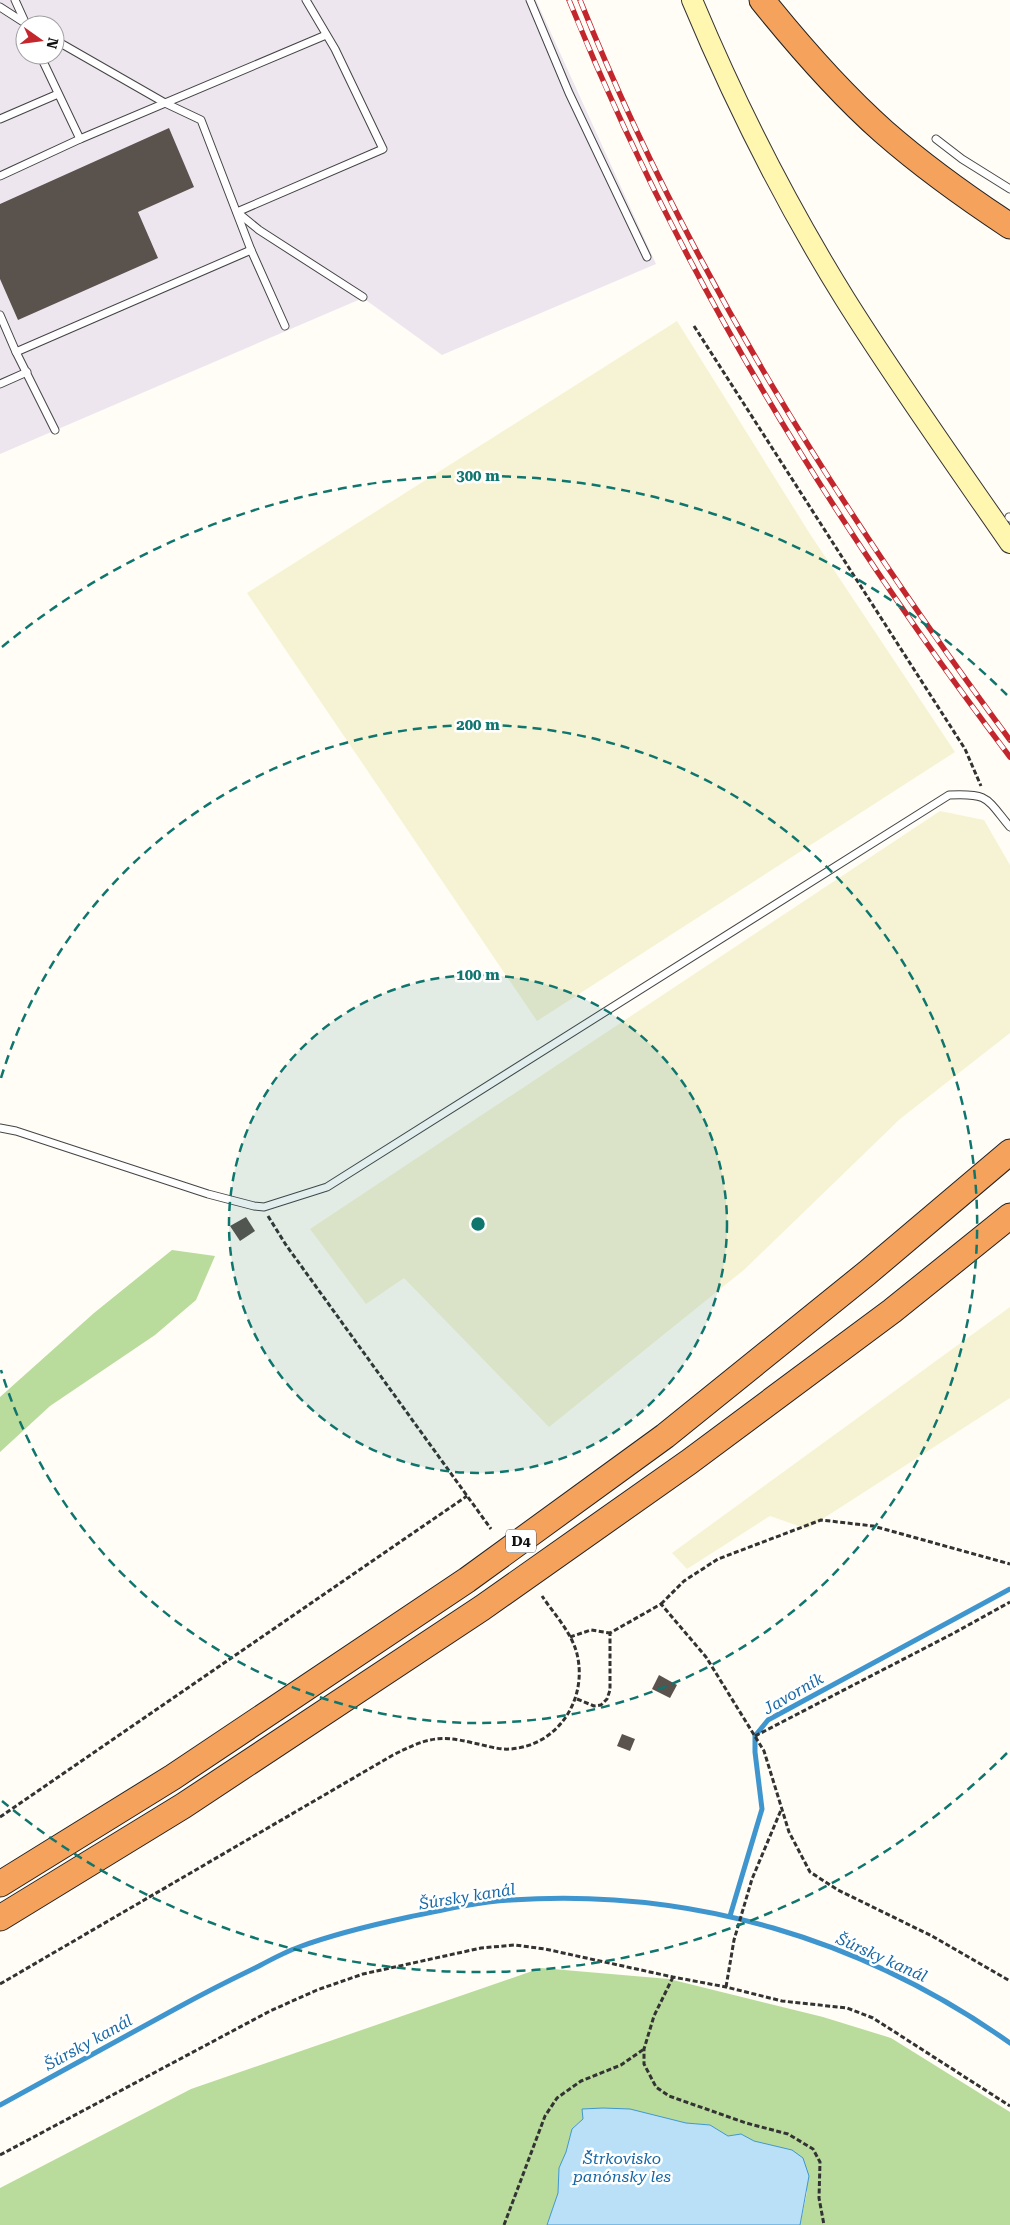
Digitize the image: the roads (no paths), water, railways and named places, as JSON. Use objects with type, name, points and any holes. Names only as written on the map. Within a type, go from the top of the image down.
[{"type":"highway","points":[[762,0],[810,56],[883,131],[960,193],[1010,226]]},
{"type":"highway","name":"D4","points":[[0,1884],[173,1778],[467,1580],[665,1436],[867,1273],[1010,1152]]},
{"type":"highway","name":"D4","points":[[0,1918],[183,1806],[482,1608],[697,1456],[892,1311],[1010,1216]]},
{"type":"main road","points":[[692,0],[731,90],[770,166],[845,298],[1010,543]]},
{"type":"lane","points":[[15,0],[22,15]]},
{"type":"lane","points":[[237,212],[383,149],[335,49],[306,0]]},
{"type":"lane","points":[[530,0],[569,93],[647,257]]},
{"type":"lane","points":[[0,7],[15,17]]},
{"type":"lane","points":[[0,176],[80,139],[326,35]]},
{"type":"lane","points":[[65,46],[165,103],[201,120],[251,250],[285,326]]},
{"type":"lane","points":[[45,65],[80,139]]},
{"type":"lane","points":[[0,119],[58,94]]},
{"type":"lane","points":[[936,139],[962,159],[1010,189]]},
{"type":"lane","points":[[237,212],[259,230],[363,298]]},
{"type":"lane","points":[[16,352],[251,250]]},
{"type":"lane","points":[[0,315],[16,352],[28,372],[55,430]]},
{"type":"lane","points":[[0,384],[28,372]]},
{"type":"lane","points":[[0,1128],[16,1131],[208,1194],[264,1207],[327,1186],[949,795],[968,794],[986,798],[1010,827]]},
{"type":"water","name":"Štrkovisko panónsky les","points":[[582,2109],[630,2109],[686,2123],[710,2125],[728,2136],[741,2134],[754,2141],[792,2150],[803,2158],[809,2176],[800,2225],[547,2225],[558,2193],[559,2168],[566,2152],[572,2129],[583,2119]]},
{"type":"waterway","name":"Javorník","points":[[730,1916],[762,1809],[755,1752],[755,1736],[768,1720],[1010,1589]]},
{"type":"waterway","name":"Šúrsky kanál","points":[[0,2105],[197,1997],[294,1949],[339,1934],[395,1920],[460,1907],[511,1900],[578,1898],[645,1903],[710,1913],[773,1928],[835,1949],[895,1975],[954,2007],[1010,2043]]},
{"type":"railway","points":[[569,0],[612,101],[659,201],[710,298],[764,393],[822,487],[882,578],[1010,757]]},
{"type":"railway","points":[[580,0],[622,99],[668,196],[718,291],[771,384],[827,475],[886,565],[1010,740]]}]
